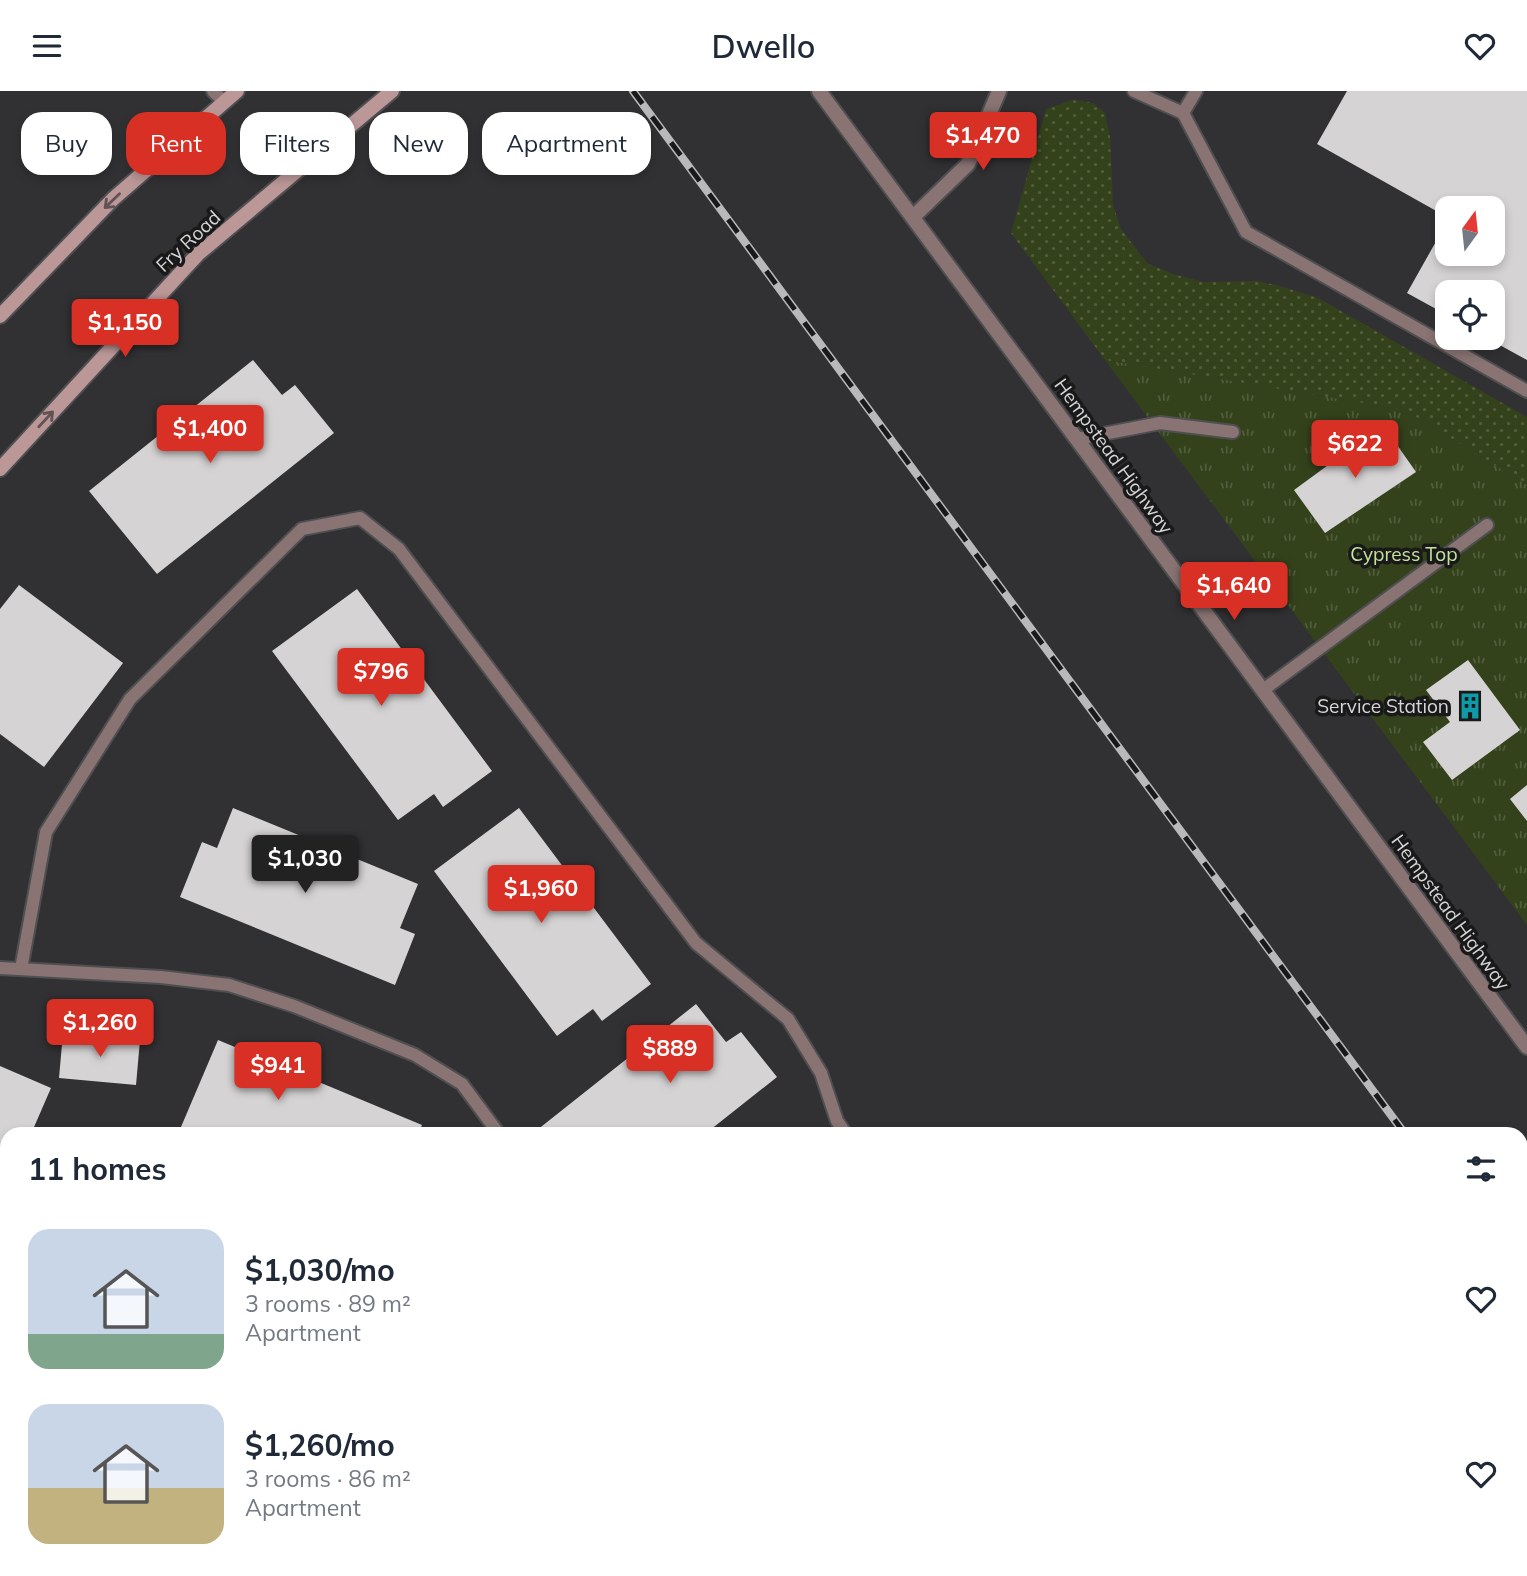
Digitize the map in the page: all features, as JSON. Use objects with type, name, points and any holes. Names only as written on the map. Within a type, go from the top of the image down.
[{"type":"main road","points":[[0,316],[113,199],[237,91]]},
{"type":"main road","name":"Fry Road","points":[[0,469],[198,254],[392,91]]},
{"type":"street","name":"Hempstead Highway","points":[[819,91],[1527,1047]]},
{"type":"street","points":[[914,217],[968,164],[999,91]]},
{"type":"lane","points":[[213,91],[224,102]]},
{"type":"lane","points":[[1134,91],[1183,113],[1247,232],[1527,391]]},
{"type":"lane","points":[[1183,113],[1196,91]]},
{"type":"lane","points":[[1077,439],[1160,423],[1233,432]]},
{"type":"lane","points":[[21,969],[46,832],[130,699],[302,529],[360,518],[399,549],[695,943],[788,1019],[821,1073],[841,1127]]},
{"type":"lane","points":[[1263,690],[1487,525]]},
{"type":"lane","points":[[0,968],[161,977],[229,985],[294,1006],[415,1055],[462,1084],[494,1127]]},
{"type":"green space","points":[[1072,100],[1093,103],[1105,113],[1110,137],[1113,205],[1121,229],[1147,263],[1203,282],[1256,281],[1318,298],[1527,417],[1527,485],[1405,410],[1105,360],[1011,233],[1046,109]]},
{"type":"green space","name":"Cypress Top","points":[[1105,360],[1405,410],[1527,485],[1527,925]]},
{"type":"building","points":[[1347,91],[1527,91],[1527,360],[1505,348],[1505,280],[1435,280],[1435,308],[1407,293],[1435,243],[1435,266],[1505,266],[1505,196],[1435,196],[1435,210],[1317,144]]},
{"type":"building","points":[[253,360],[282,395],[295,385],[334,433],[157,574],[89,491]]},
{"type":"building","points":[[1383,425],[1416,472],[1325,533],[1294,490]]},
{"type":"building","points":[[19,585],[123,663],[44,767],[0,734],[0,609]]},
{"type":"building","points":[[357,589],[492,771],[443,807],[434,794],[398,820],[272,651]]},
{"type":"building","name":"Service Station","points":[[1468,660],[1520,730],[1452,780],[1423,742],[1450,722],[1426,690]]},
{"type":"building","points":[[1527,785],[1527,821],[1510,799]]},
{"type":"building","points":[[233,808],[418,884],[400,928],[415,934],[395,985],[180,897],[202,842],[217,848]]},
{"type":"building","points":[[519,808],[651,984],[602,1021],[593,1009],[557,1036],[434,871]]},
{"type":"building","points":[[696,1004],[726,1042],[741,1032],[777,1077],[714,1127],[541,1127]]},
{"type":"building","points":[[63,1033],[140,1040],[136,1085],[59,1078]]},
{"type":"building","points":[[218,1040],[422,1125],[421,1127],[181,1127]]},
{"type":"building","points":[[0,1066],[51,1088],[34,1127],[0,1127]]},
{"type":"railway","points":[[633,91],[1400,1127]]},
{"type":"place","name":"Service Station","points":[[1470,706]]}]
